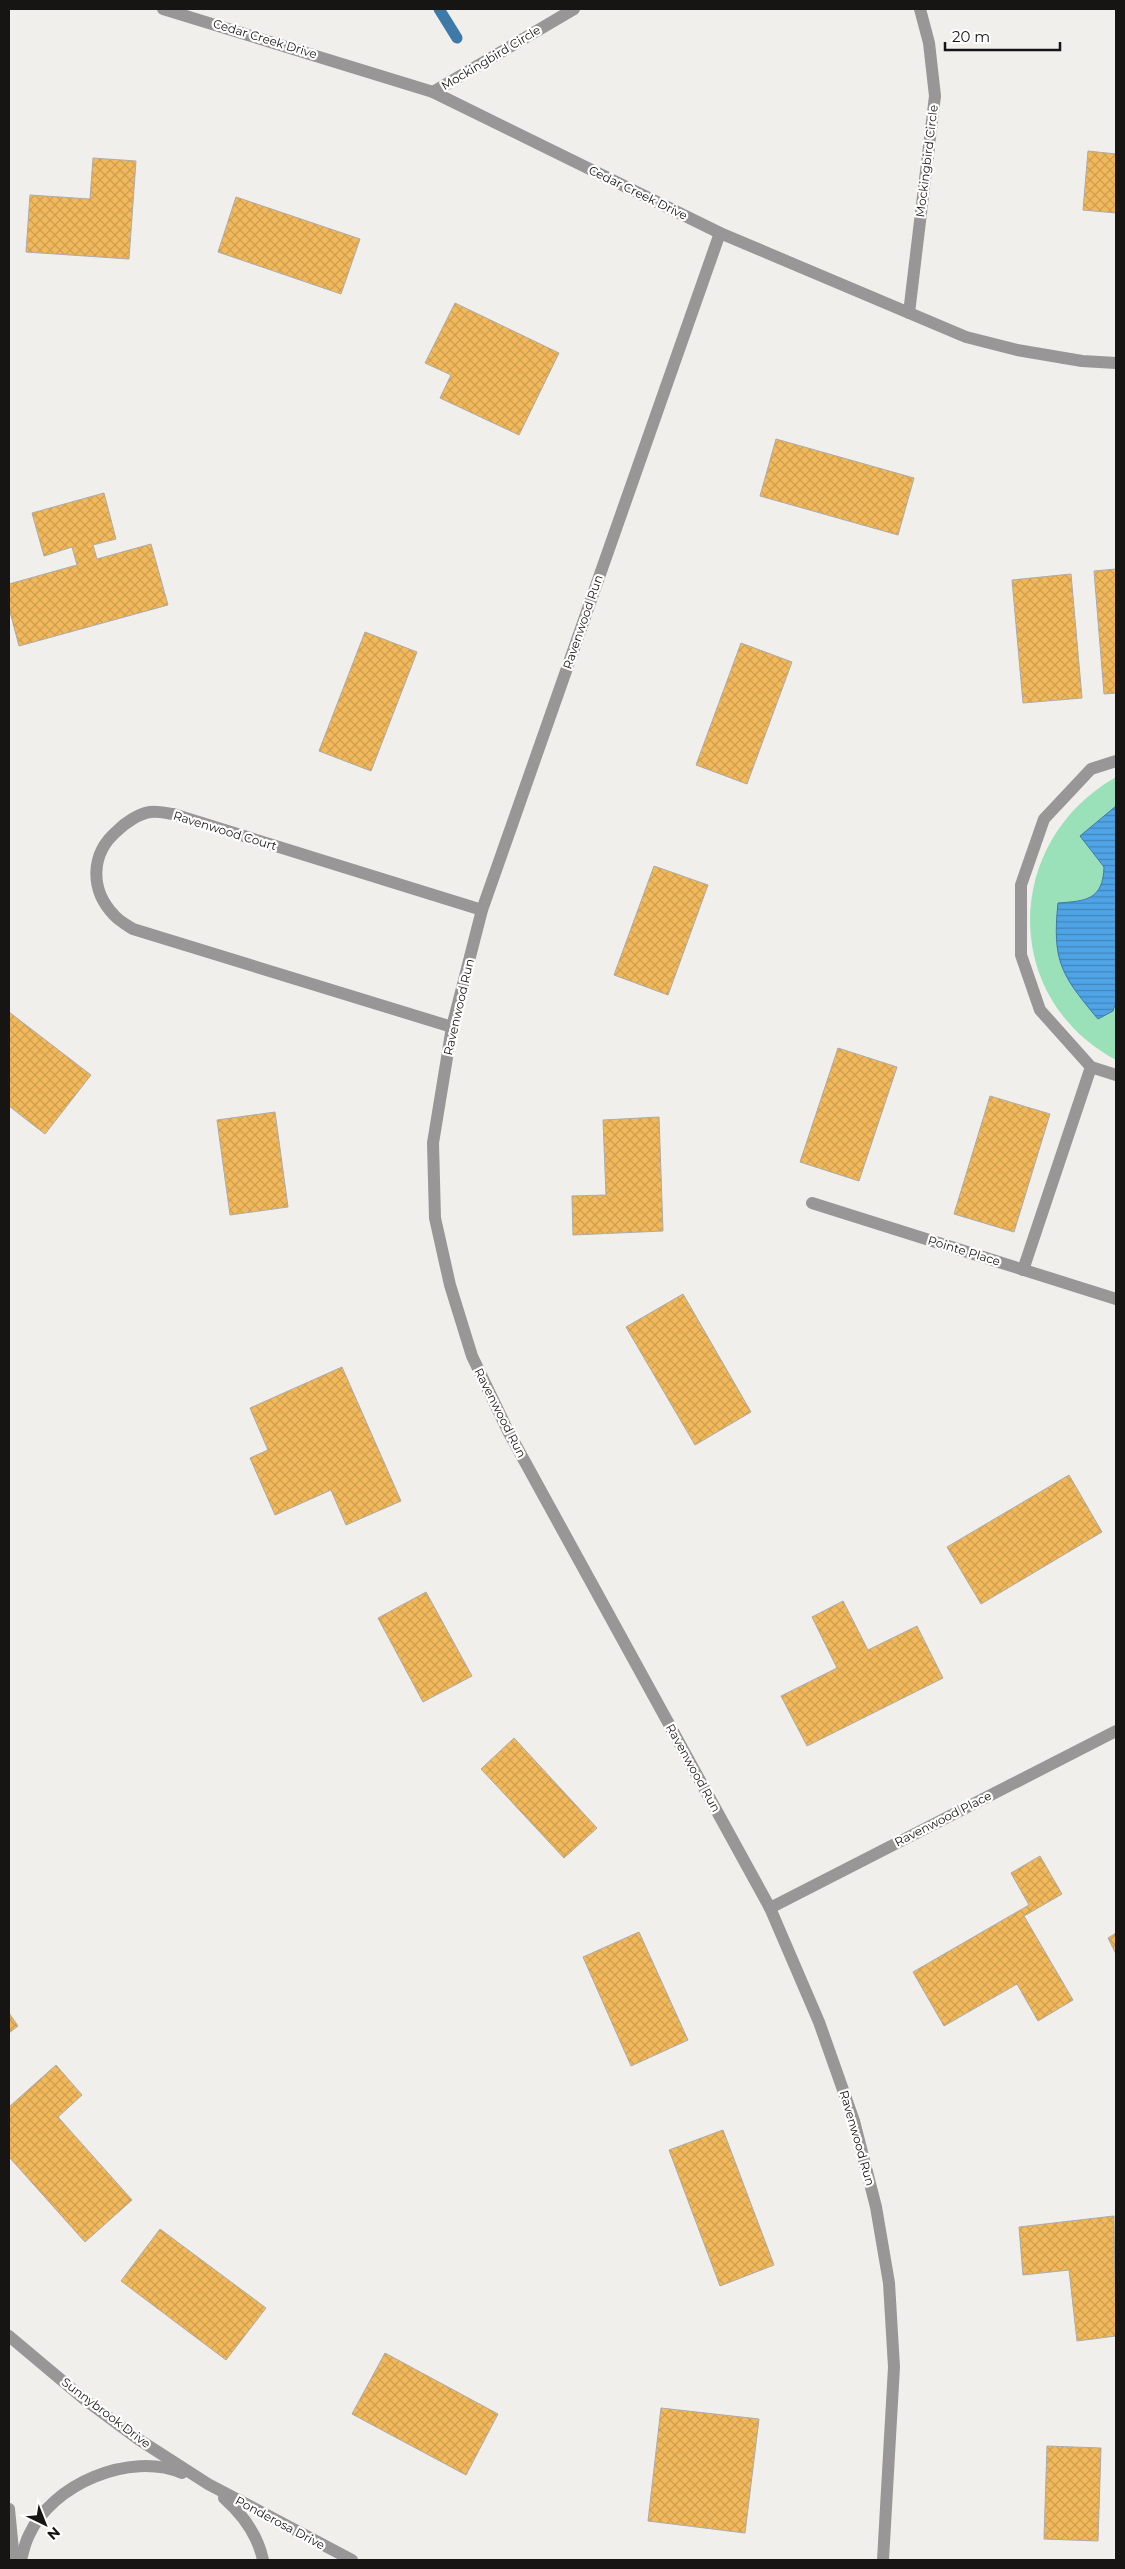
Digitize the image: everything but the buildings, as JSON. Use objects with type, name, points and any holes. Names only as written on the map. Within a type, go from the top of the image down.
[{"type":"street","name":"Cedar Creek Drive","points":[[163,9],[433,92],[720,233],[966,337],[1017,350],[1082,361],[1116,363]]},
{"type":"street","name":"Mockingbird Circle","points":[[433,92],[574,9]]},
{"type":"street","name":"Mockingbird Circle","points":[[909,313],[935,96],[929,43],[920,9]]},
{"type":"street","name":"Ravenwood Run","points":[[720,233],[482,910],[452,1027],[433,1143],[435,1218],[450,1285],[472,1356],[508,1431],[770,1908],[822,2031],[854,2121],[876,2206],[888,2283],[894,2367],[882,2560]]},
{"type":"street","points":[[1116,761],[1091,769],[1044,819],[1021,885],[1021,955],[1040,1010],[1091,1067],[1116,1074]]},
{"type":"street","name":"Ravenwood Court","points":[[452,1027],[133,929],[114,915],[101,895],[95,877],[97,858],[110,837],[126,822],[149,812],[173,814],[482,910]]},
{"type":"street","points":[[1024,1270],[1091,1067]]},
{"type":"street","name":"Pointe Place","points":[[812,1203],[1116,1299]]},
{"type":"street","name":"Ravenwood Place","points":[[770,1908],[1116,1731]]},
{"type":"street","name":"Sunnybrook Drive","points":[[9,2336],[84,2399],[138,2439],[208,2484]]},
{"type":"street","points":[[21,2560],[29,2534],[54,2501],[89,2477],[128,2466],[170,2468],[208,2484],[240,2512],[260,2548],[263,2560]]},
{"type":"street","name":"Ponderosa Drive","points":[[208,2484],[352,2560]]},
{"type":"street","points":[[9,2509],[14,2560]]},
{"type":"green space","points":[[1116,777],[1116,806],[1080,836],[1104,867],[1100,886],[1092,897],[1059,903],[1077,994],[1098,1018],[1113,1011],[1116,1002],[1116,1060],[1078,1033],[1051,999],[1035,960],[1030,919],[1036,878],[1052,839],[1079,805]]},
{"type":"water","points":[[1116,806],[1116,1002],[1113,1011],[1098,1019],[1075,990],[1062,966],[1058,954],[1056,923],[1058,903],[1091,897],[1100,886],[1104,867],[1080,836]]},
{"type":"waterway","points":[[439,9],[457,38]]}]
